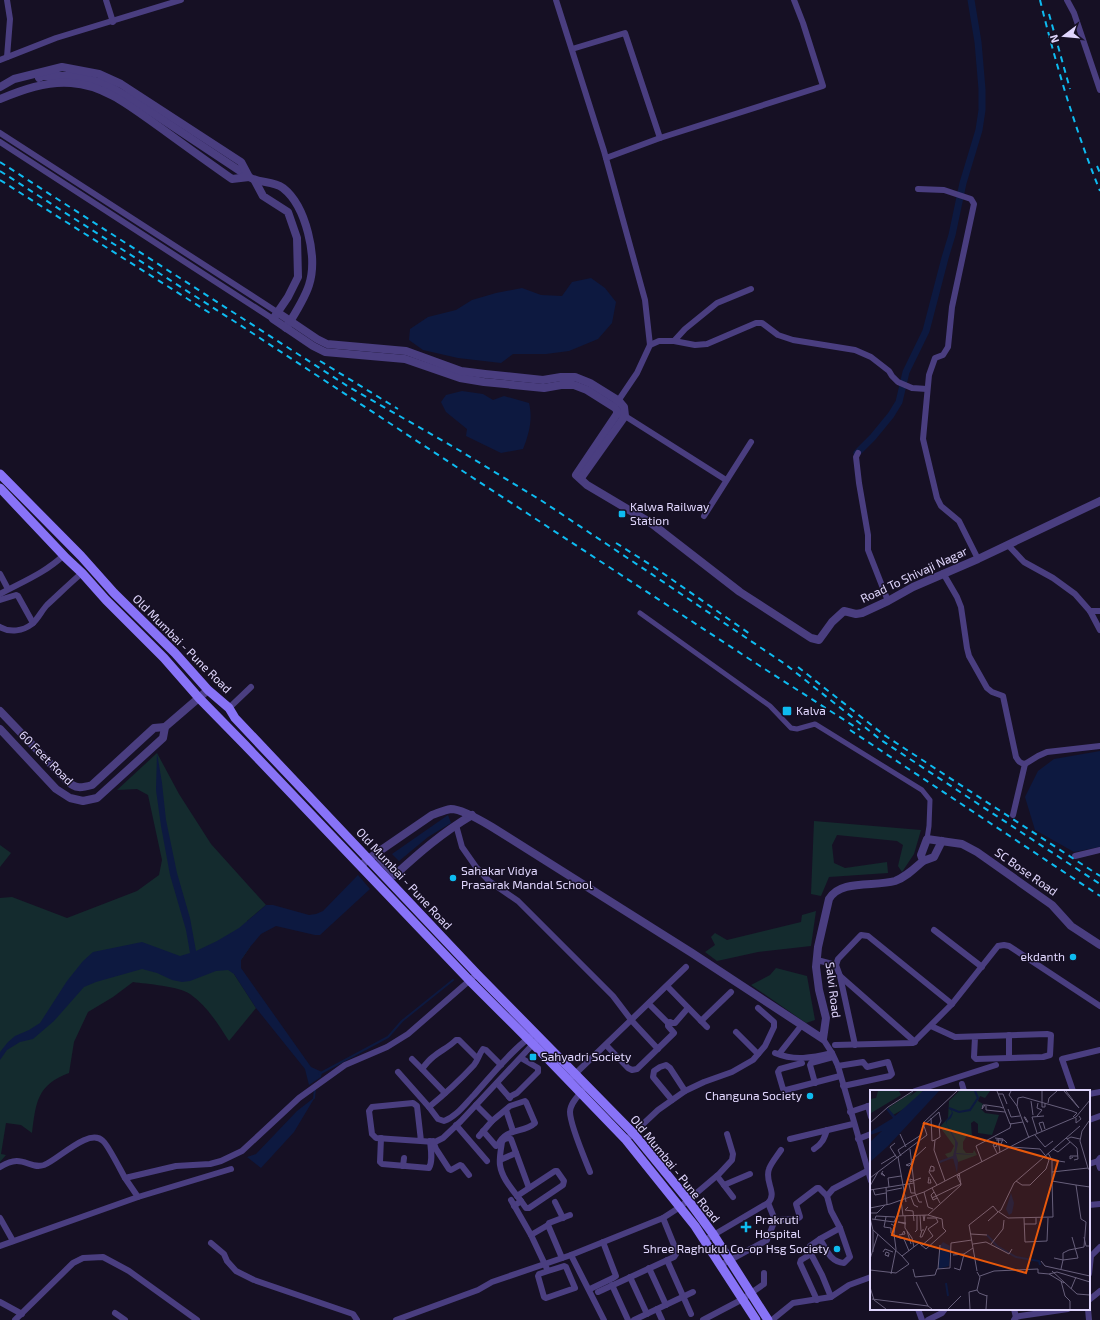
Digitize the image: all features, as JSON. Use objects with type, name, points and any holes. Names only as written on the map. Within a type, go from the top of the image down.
[{"type":"main road","name":"Old Mumbai - Pune Road","points":[[0,474],[175,653],[208,690],[230,708],[235,718],[470,981],[534,1039],[584,1090],[652,1171],[705,1240],[741,1300],[756,1320]]},
{"type":"main road","name":"Old Mumbai - Pune Road","points":[[0,488],[106,600],[164,658],[199,698],[365,863],[395,887],[477,974],[534,1039]]},
{"type":"main road","points":[[106,600],[114,592]]},
{"type":"main road","name":"Old Mumbai - Pune Road","points":[[584,1090],[634,1134],[688,1200],[713,1234],[768,1320]]},
{"type":"main road","points":[[652,1171],[659,1164]]},
{"type":"street","points":[[7,0],[10,19],[7,57]]},
{"type":"street","points":[[106,0],[113,22]]},
{"type":"street","points":[[0,60],[56,38],[113,22],[181,0]]},
{"type":"street","points":[[556,0],[606,158],[646,300],[650,345],[619,409]]},
{"type":"street","points":[[606,158],[660,138],[823,86],[794,0]]},
{"type":"street","points":[[1067,0],[1074,13],[1100,90]]},
{"type":"street","points":[[572,49],[625,33],[660,138]]},
{"type":"street","points":[[0,87],[14,79],[62,68],[99,74],[121,84],[241,162],[264,196],[288,212],[297,238],[298,276],[288,297],[275,316]]},
{"type":"street","points":[[0,94],[15,84],[44,76],[74,76],[103,83],[130,98],[252,179]]},
{"type":"street","points":[[0,99],[20,90],[40,85],[71,83],[100,88],[126,103],[232,179],[252,179],[273,182],[283,188],[295,201],[307,228],[312,264],[309,285],[288,325]]},
{"type":"street","points":[[0,133],[275,316],[313,346],[325,352],[339,349],[405,359],[460,378],[484,382],[544,388],[561,385],[574,385],[587,390],[619,409],[726,480]]},
{"type":"street","points":[[0,142],[275,316]]},
{"type":"street","points":[[918,189],[944,190],[964,196],[973,201],[973,208],[952,307],[948,347],[942,355],[936,358],[929,376],[923,439],[937,498],[941,506],[959,521],[978,559]]},
{"type":"street","points":[[674,341],[685,329],[717,303],[751,289]]},
{"type":"street","points":[[650,345],[659,340],[674,341],[695,346],[707,344],[756,323],[762,324],[778,335],[793,340],[855,350],[871,356],[898,382],[912,388],[927,389]]},
{"type":"street","name":"Road To Shivaji Nagar","points":[[619,409],[578,477],[587,485],[651,523],[740,592],[811,638],[819,640],[832,622],[844,612],[856,614],[862,613],[913,587],[978,559],[1100,501]]},
{"type":"street","points":[[704,516],[751,442]]},
{"type":"street","points":[[858,453],[856,457],[868,536],[868,550],[888,601]]},
{"type":"street","points":[[1008,545],[1024,562],[1053,578],[1075,594],[1090,611],[1100,630]]},
{"type":"street","points":[[0,594],[27,581],[54,565],[64,555]]},
{"type":"street","points":[[0,627],[8,630],[22,630],[33,623],[44,608],[82,573]]},
{"type":"street","points":[[943,573],[961,607],[967,648],[970,656],[987,688],[992,692],[1003,696],[1016,757],[1021,764],[1025,764]]},
{"type":"street","points":[[0,574],[8,590]]},
{"type":"street","points":[[0,600],[16,595],[18,596],[33,623]]},
{"type":"street","points":[[1090,611],[1100,611]]},
{"type":"street","points":[[640,613],[770,706],[791,728],[797,729],[815,724],[922,790],[930,800],[927,839],[921,855],[923,861],[934,857],[942,841]]},
{"type":"street","points":[[230,708],[251,687]]},
{"type":"street","name":"60 Feet Road","points":[[0,711],[69,784],[80,789],[92,786],[154,728],[165,727],[208,690]]},
{"type":"street","name":"60 Feet Road","points":[[0,729],[56,789],[70,798],[83,801],[97,798],[163,738],[165,727]]},
{"type":"street","points":[[1013,815],[1025,764],[1047,752],[1100,746]]},
{"type":"street","points":[[61,792],[69,784]]},
{"type":"street","points":[[365,863],[432,815],[452,809],[472,815],[823,1039],[838,1066],[853,1124],[869,1170],[833,1189],[827,1196]]},
{"type":"street","points":[[395,887],[395,875],[430,843],[472,815]]},
{"type":"street","points":[[456,825],[462,847],[476,868],[488,881],[518,901],[613,996],[632,1021],[658,1049]]},
{"type":"street","name":"SC Bose Road","points":[[927,839],[962,844],[977,852],[1052,904],[1071,926],[1100,945]]},
{"type":"street","points":[[1075,856],[1100,850]]},
{"type":"street","points":[[377,855],[395,875]]},
{"type":"street","name":"Salvi Road","points":[[823,1039],[826,1018],[819,990],[816,966],[818,947],[829,899],[832,894],[844,888],[894,881],[909,873],[923,861]]},
{"type":"street","points":[[934,930],[982,966]]},
{"type":"street","points":[[855,1045],[840,976],[836,965],[838,959],[858,937],[864,934],[952,1004]]},
{"type":"street","points":[[835,1045],[909,1044],[915,1042],[952,1004],[998,946],[1004,944],[1010,946],[1100,1006]]},
{"type":"street","points":[[817,960],[836,965]]},
{"type":"street","points":[[572,1077],[632,1021],[686,967]]},
{"type":"street","points":[[125,1178],[176,1166],[210,1164],[221,1161],[242,1151],[294,1103],[311,1090],[345,1065],[398,1041],[477,974]]},
{"type":"street","points":[[840,976],[915,1042]]},
{"type":"street","points":[[666,986],[707,1027]]},
{"type":"street","points":[[701,1021],[731,992]]},
{"type":"street","points":[[606,1045],[628,1068],[632,1070],[637,1069],[658,1049],[673,1034],[673,1032],[668,1026],[668,1023],[649,1004]]},
{"type":"street","points":[[668,1023],[675,1022],[688,1008]]},
{"type":"street","points":[[626,1140],[658,1110],[685,1091],[704,1082],[719,1078],[753,1060],[765,1046],[774,1025],[774,1022],[758,1008]]},
{"type":"street","points":[[801,1026],[777,1053],[788,1057],[800,1058],[832,1055]]},
{"type":"street","points":[[931,1026],[955,1037],[975,1036],[1047,1034],[1051,1035],[1050,1055],[1047,1057],[975,1058],[975,1036]]},
{"type":"street","points":[[736,1032],[758,1054]]},
{"type":"street","points":[[1009,1035],[1009,1058]]},
{"type":"street","points":[[421,1141],[417,1106],[413,1103],[372,1107],[369,1111],[372,1134],[376,1138],[421,1141],[432,1141],[443,1138],[520,1058],[534,1039]]},
{"type":"street","points":[[398,1072],[438,1119],[444,1121],[462,1107],[501,1066],[534,1039]]},
{"type":"street","points":[[422,1069],[433,1057],[448,1048],[456,1040],[458,1040],[477,1058]]},
{"type":"street","points":[[429,1107],[475,1063],[479,1053],[483,1049],[486,1050],[501,1066]]},
{"type":"street","points":[[1073,1090],[1062,1059],[1100,1050]]},
{"type":"street","points":[[815,1083],[810,1063],[832,1055]]},
{"type":"street","points":[[412,1058],[445,1093]]},
{"type":"street","points":[[508,1097],[517,1093],[538,1072],[538,1068],[520,1058]]},
{"type":"street","points":[[838,1066],[863,1062],[867,1067],[888,1062],[890,1064],[892,1074],[890,1076],[843,1086]]},
{"type":"street","points":[[802,1063],[780,1069],[778,1072],[783,1089],[786,1090],[840,1076]]},
{"type":"street","points":[[672,1100],[654,1077],[654,1071],[660,1066],[666,1065],[670,1068],[685,1091]]},
{"type":"street","points":[[917,1090],[996,1065]]},
{"type":"street","points":[[497,1083],[511,1100],[512,1106]]},
{"type":"street","points":[[962,1084],[964,1090]]},
{"type":"street","points":[[584,1090],[573,1102],[570,1112],[574,1131],[590,1172]]},
{"type":"street","points":[[1090,1094],[1100,1092]]},
{"type":"street","points":[[456,1125],[477,1137],[496,1146],[500,1140],[513,1131],[533,1125],[534,1123],[526,1102],[525,1101],[512,1106],[506,1110],[477,1137]]},
{"type":"street","points":[[476,1105],[492,1122]]},
{"type":"street","points":[[850,1112],[870,1106]]},
{"type":"street","points":[[506,1110],[513,1131]]},
{"type":"street","points":[[1090,1120],[1100,1116]]},
{"type":"street","points":[[790,1139],[853,1124]]},
{"type":"street","points":[[814,1149],[821,1145],[827,1130]]},
{"type":"street","points":[[396,1320],[478,1290],[492,1282],[562,1258],[663,1218],[680,1207],[717,1176],[732,1160],[733,1157],[727,1134]]},
{"type":"street","points":[[858,1140],[870,1134]]},
{"type":"street","points":[[477,1137],[487,1161]]},
{"type":"street","points":[[0,1167],[13,1160],[20,1160],[37,1166],[44,1165],[79,1142],[88,1138],[96,1138],[103,1141],[138,1197]]},
{"type":"street","points":[[381,1138],[380,1162],[382,1164],[429,1168],[432,1141]]},
{"type":"street","points":[[514,1206],[519,1198],[529,1188],[555,1171],[557,1171],[565,1182],[563,1185],[529,1208],[525,1207],[519,1198],[505,1180],[500,1166],[502,1142],[508,1138],[511,1139],[529,1188]]},
{"type":"street","points":[[858,1140],[870,1138]]},
{"type":"street","points":[[432,1141],[448,1169],[451,1170],[460,1165],[469,1175]]},
{"type":"street","points":[[705,1240],[768,1203],[772,1199],[773,1194],[769,1183],[768,1170],[781,1150]]},
{"type":"street","points":[[500,1160],[516,1153]]},
{"type":"street","points":[[402,1166],[404,1158]]},
{"type":"street","points":[[1090,1164],[1099,1159],[1100,1168]]},
{"type":"street","points":[[0,1246],[138,1197],[231,1169]]},
{"type":"street","points":[[724,1185],[750,1174]]},
{"type":"street","points":[[717,1176],[732,1198]]},
{"type":"street","points":[[775,1220],[797,1219],[800,1217],[796,1204],[817,1188],[820,1188],[827,1196],[831,1211],[840,1228],[850,1257],[844,1263],[836,1262],[831,1257],[820,1239]]},
{"type":"street","points":[[511,1200],[531,1235],[548,1271]]},
{"type":"street","points":[[555,1202],[563,1218]]},
{"type":"street","points":[[720,1265],[767,1240],[775,1220],[768,1203]]},
{"type":"street","points":[[1090,1205],[1100,1204]]},
{"type":"street","points":[[531,1235],[548,1226],[549,1223],[570,1215]]},
{"type":"street","points":[[0,1218],[13,1241]]},
{"type":"street","points":[[598,1292],[674,1257],[676,1254],[663,1218]]},
{"type":"street","points":[[548,1226],[562,1258]]},
{"type":"street","points":[[830,1297],[811,1254],[810,1246],[840,1228]]},
{"type":"street","points":[[575,1288],[566,1267],[564,1266],[539,1274],[538,1276],[544,1297],[546,1298],[575,1288],[588,1287],[613,1278],[616,1276],[603,1242]]},
{"type":"street","points":[[210,1243],[224,1254],[236,1271],[254,1280],[353,1314],[357,1320]]},
{"type":"street","points":[[1090,1255],[1100,1247]]},
{"type":"street","points":[[572,1254],[604,1320]]},
{"type":"street","points":[[811,1254],[800,1260],[800,1262],[817,1300]]},
{"type":"street","points":[[15,1320],[74,1262],[83,1258],[92,1257],[103,1257],[129,1271],[197,1320]]},
{"type":"street","points":[[667,1260],[691,1314]]},
{"type":"street","points":[[649,1268],[666,1305]]},
{"type":"street","points":[[702,1320],[741,1300],[764,1284],[764,1273]]},
{"type":"street","points":[[630,1277],[647,1314]]},
{"type":"street","points":[[772,1320],[793,1303],[830,1297],[849,1285],[870,1277]]},
{"type":"street","points":[[612,1285],[628,1320]]},
{"type":"street","points":[[1090,1299],[1100,1291]]},
{"type":"street","points":[[634,1320],[693,1292]]},
{"type":"street","points":[[0,1302],[22,1314]]},
{"type":"street","points":[[657,1309],[662,1320]]},
{"type":"street","points":[[918,1310],[922,1320]]},
{"type":"street","points":[[928,1320],[944,1310]]},
{"type":"street","points":[[1015,1319],[1063,1310]]},
{"type":"street","points":[[1088,1310],[1089,1320]]},
{"type":"street","points":[[115,1313],[126,1320]]},
{"type":"green space","points":[[157,753],[179,794],[211,844],[266,905],[247,921],[250,947],[241,960],[241,968],[234,974],[256,1008],[229,1041],[207,1010],[190,994],[170,987],[133,982],[113,997],[88,1012],[74,1042],[69,1073],[50,1083],[44,1089],[37,1104],[32,1133],[21,1125],[6,1123],[1,1154],[6,1155],[0,1162],[0,898],[12,897],[67,918],[137,891],[159,875],[162,860],[148,795],[137,789],[117,790]]},
{"type":"green space","points":[[814,821],[921,830],[914,854],[902,872],[898,866],[903,845],[897,841],[837,835],[832,845],[834,863],[845,868],[887,862],[888,873],[829,877],[821,896],[811,894]]},
{"type":"green space","points":[[0,845],[11,853],[0,867]]},
{"type":"green space","points":[[816,911],[811,946],[758,952],[717,961],[705,952],[715,945],[711,937],[715,933],[727,940],[801,922],[802,915]]},
{"type":"green space","points":[[776,968],[807,976],[815,1020],[806,1023],[751,985],[770,975]]},
{"type":"water","points":[[591,278],[605,288],[616,302],[612,323],[598,339],[569,351],[546,354],[513,354],[501,363],[458,358],[423,350],[409,340],[410,329],[428,317],[456,310],[472,300],[496,293],[522,288],[541,295],[562,296],[572,282]]},
{"type":"water","points":[[462,391],[483,394],[493,400],[504,396],[529,403],[531,415],[530,426],[523,449],[501,453],[466,436],[467,429],[446,412],[441,402],[446,395]]},
{"type":"water","points":[[1100,751],[1100,847],[1074,852],[1035,830],[1025,797],[1038,771],[1054,759]]},
{"type":"water","points":[[157,753],[166,820],[177,873],[190,918],[196,951],[239,928],[266,905],[273,905],[309,915],[316,914],[323,911],[358,875],[370,889],[320,935],[276,926],[261,934],[241,960],[241,968],[311,1067],[322,1072],[321,1077],[309,1085],[305,1069],[256,1008],[234,974],[228,970],[216,971],[190,981],[182,982],[142,969],[96,982],[84,987],[54,1021],[33,1039],[20,1042],[7,1050],[0,1060],[0,1052],[8,1042],[15,1036],[40,1023],[67,981],[83,961],[93,952],[142,942],[180,956],[190,953],[186,930],[170,875],[161,826],[156,790]]},
{"type":"water","points":[[448,815],[451,823],[428,837],[399,861],[392,854]]},
{"type":"water","points":[[315,1097],[294,1132],[261,1168],[247,1157],[256,1154],[297,1111]]},
{"type":"waterway","points":[[857,453],[873,437],[891,415],[899,402],[906,372],[926,331],[952,235],[963,183],[979,130],[982,110],[982,89],[978,42],[971,0]]},
{"type":"waterway","points":[[319,1074],[388,1037],[402,1021],[453,980]]},
{"type":"waterway","points":[[314,1098],[315,1089]]},
{"type":"railway","points":[[1040,0],[1067,97],[1082,144],[1100,191]]},
{"type":"railway","points":[[1049,14],[1070,89]]},
{"type":"railway","points":[[0,162],[349,387],[457,449],[542,501],[785,664],[881,740],[1100,884]]},
{"type":"railway","points":[[1097,166],[1100,173]]},
{"type":"railway","points":[[0,171],[240,325],[860,730]]},
{"type":"railway","points":[[0,180],[213,315]]},
{"type":"railway","points":[[320,361],[398,409]]},
{"type":"railway","points":[[616,543],[654,567],[750,634]]},
{"type":"railway","points":[[798,667],[884,735],[1100,876]]},
{"type":"railway","points":[[850,730],[1100,896]]},
{"type":"place","name":"Kalwa Railway Station","points":[[622,514]]},
{"type":"place","name":"Kalva","points":[[787,711]]},
{"type":"place","name":"Sahakar Vidya Prasarak Mandal School","points":[[453,878]]},
{"type":"place","name":"ekdanth","points":[[1073,957]]},
{"type":"place","name":"Sahyadri Society","points":[[533,1057]]},
{"type":"place","name":"Changuna Society","points":[[810,1096]]},
{"type":"place","name":"Prakruti Hospital","points":[[746,1227]]},
{"type":"place","name":"Shree Raghukul Co-op Hsg Society","points":[[837,1249]]}]
